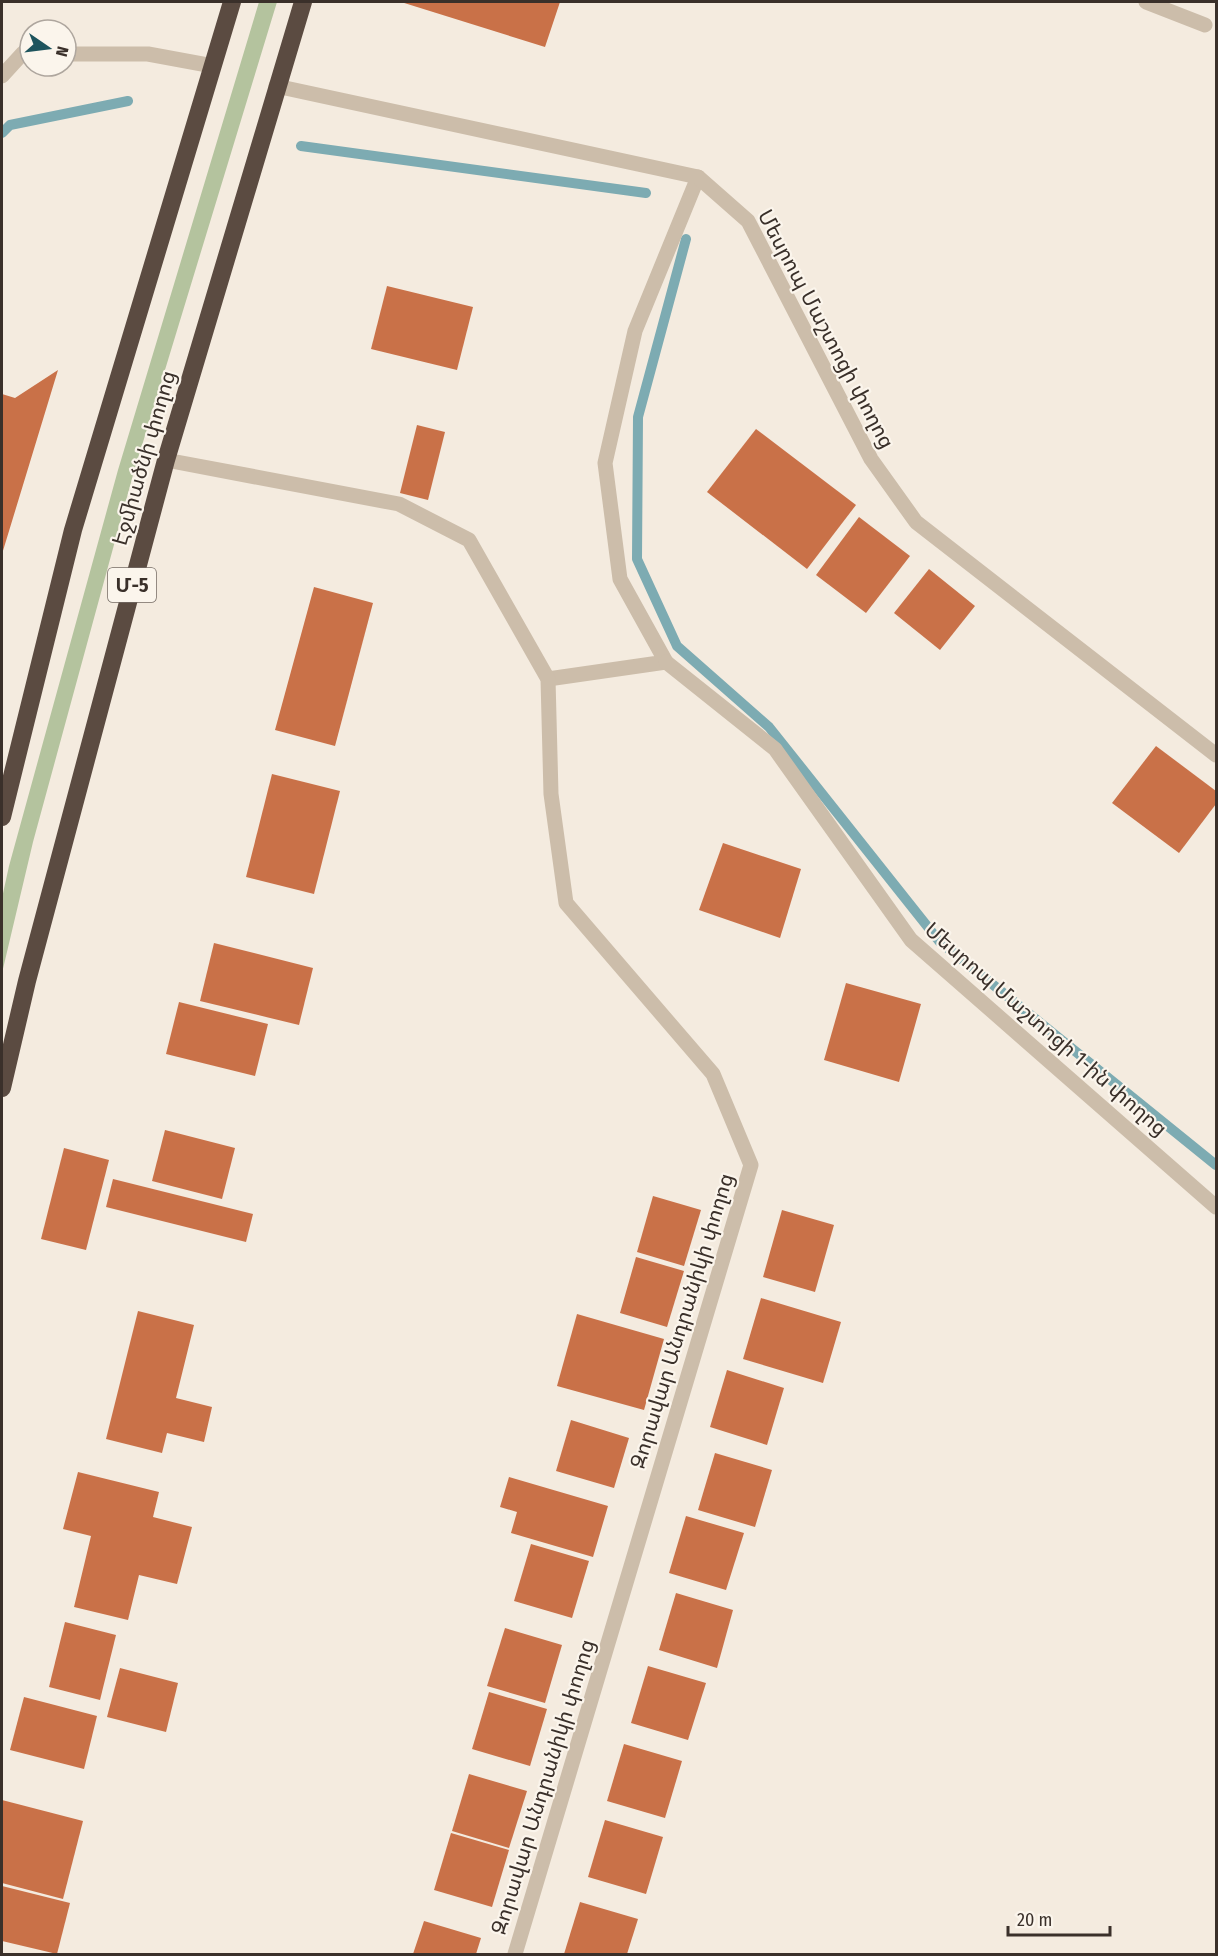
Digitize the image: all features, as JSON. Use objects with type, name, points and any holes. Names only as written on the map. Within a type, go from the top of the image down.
[{"type":"highway","points":[[2,817],[73,530],[232,2]]},
{"type":"highway","name":"Մ-5","points":[[276,86],[303,2]]},
{"type":"highway","name":"Էջմիածնի փողոց","points":[[2,1088],[27,981],[166,460],[276,86]]},
{"type":"street","points":[[1146,2],[1205,25]]},
{"type":"street","points":[[78,54],[148,54],[213,66]]},
{"type":"street","points":[[2,76],[18,58]]},
{"type":"street","name":"Մեսրոպ Մաշտոցի փողոց","points":[[276,86],[698,177],[748,221],[871,459],[916,522],[1216,755]]},
{"type":"street","points":[[548,679],[666,662],[620,579],[605,463],[635,331],[698,177]]},
{"type":"street","name":"Զորավար Անդրանիկի փողոց","points":[[166,460],[399,504],[469,540],[548,679],[551,794],[566,903],[713,1074],[751,1165],[514,1954]]},
{"type":"street","name":"Մեսրոպ Մաշտոցի 1-ին փողոց","points":[[666,662],[775,749],[911,940],[1216,1207]]},
{"type":"green space","points":[[259,2],[277,2],[133,475],[33,842],[2,973],[2,898],[9,866],[118,470]]},
{"type":"building","points":[[401,2],[560,2],[545,47]]},
{"type":"building","points":[[387,286],[473,307],[457,370],[371,349]]},
{"type":"building","points":[[58,370],[2,554],[2,394],[15,398]]},
{"type":"building","points":[[417,425],[445,432],[428,500],[400,493]]},
{"type":"building","points":[[756,429],[856,505],[807,569],[707,492]]},
{"type":"building","points":[[859,517],[910,556],[866,613],[816,575]]},
{"type":"building","points":[[929,569],[975,606],[940,650],[894,613]]},
{"type":"building","points":[[314,587],[373,603],[335,746],[275,730]]},
{"type":"building","points":[[1156,746],[1216,791],[1216,804],[1179,853],[1112,803]]},
{"type":"building","points":[[272,774],[340,791],[314,894],[246,877]]},
{"type":"building","points":[[723,843],[801,869],[780,938],[699,910]]},
{"type":"building","points":[[214,943],[313,968],[299,1025],[200,1001]]},
{"type":"building","points":[[846,983],[921,1004],[899,1082],[824,1060]]},
{"type":"building","points":[[179,1002],[268,1024],[255,1076],[166,1054]]},
{"type":"building","points":[[165,1130],[235,1148],[222,1199],[152,1181]]},
{"type":"building","points":[[64,1148],[109,1160],[86,1250],[41,1239]]},
{"type":"building","points":[[113,1179],[253,1214],[246,1242],[106,1207]]},
{"type":"building","points":[[653,1196],[701,1210],[684,1266],[637,1252]]},
{"type":"building","points":[[782,1210],[834,1225],[815,1292],[763,1277]]},
{"type":"building","points":[[636,1257],[684,1271],[667,1327],[620,1313]]},
{"type":"building","points":[[761,1298],[841,1322],[823,1383],[743,1359]]},
{"type":"building","points":[[138,1311],[194,1325],[176,1398],[212,1407],[204,1442],[167,1433],[162,1453],[106,1439]]},
{"type":"building","points":[[577,1314],[664,1339],[644,1410],[557,1386]]},
{"type":"building","points":[[727,1370],[784,1388],[767,1445],[710,1427]]},
{"type":"building","points":[[571,1420],[629,1438],[614,1488],[556,1471]]},
{"type":"building","points":[[715,1453],[772,1470],[755,1527],[698,1510]]},
{"type":"building","points":[[78,1472],[159,1492],[153,1517],[192,1527],[177,1584],[139,1575],[128,1620],[74,1607],[91,1536],[63,1529]]},
{"type":"building","points":[[509,1477],[608,1506],[593,1557],[511,1533],[517,1512],[500,1507]]},
{"type":"building","points":[[686,1516],[744,1533],[726,1590],[669,1573]]},
{"type":"building","points":[[531,1544],[589,1561],[572,1618],[514,1601]]},
{"type":"building","points":[[676,1593],[733,1610],[717,1668],[659,1650]]},
{"type":"building","points":[[65,1622],[116,1635],[100,1700],[49,1687]]},
{"type":"building","points":[[505,1628],[562,1645],[545,1703],[487,1686]]},
{"type":"building","points":[[648,1666],[706,1683],[688,1740],[631,1723]]},
{"type":"building","points":[[120,1668],[178,1683],[166,1732],[107,1717]]},
{"type":"building","points":[[489,1692],[547,1709],[530,1766],[472,1749]]},
{"type":"building","points":[[24,1697],[97,1716],[84,1769],[10,1750]]},
{"type":"building","points":[[624,1744],[682,1761],[665,1818],[607,1801]]},
{"type":"building","points":[[469,1774],[527,1791],[509,1848],[452,1831]]},
{"type":"building","points":[[2,1800],[83,1821],[63,1899],[2,1883]]},
{"type":"building","points":[[605,1820],[663,1837],[646,1894],[588,1877]]},
{"type":"building","points":[[451,1833],[509,1850],[492,1907],[434,1890]]},
{"type":"building","points":[[2,1886],[70,1903],[57,1954],[2,1941]]},
{"type":"building","points":[[580,1902],[638,1919],[627,1954],[564,1954]]},
{"type":"building","points":[[424,1921],[481,1938],[476,1954],[413,1954]]},
{"type":"waterway","points":[[2,133],[10,125],[128,101]]},
{"type":"waterway","points":[[301,146],[646,193]]},
{"type":"waterway","points":[[686,239],[638,417],[637,559],[677,646],[769,727],[939,941],[1216,1165]]}]
